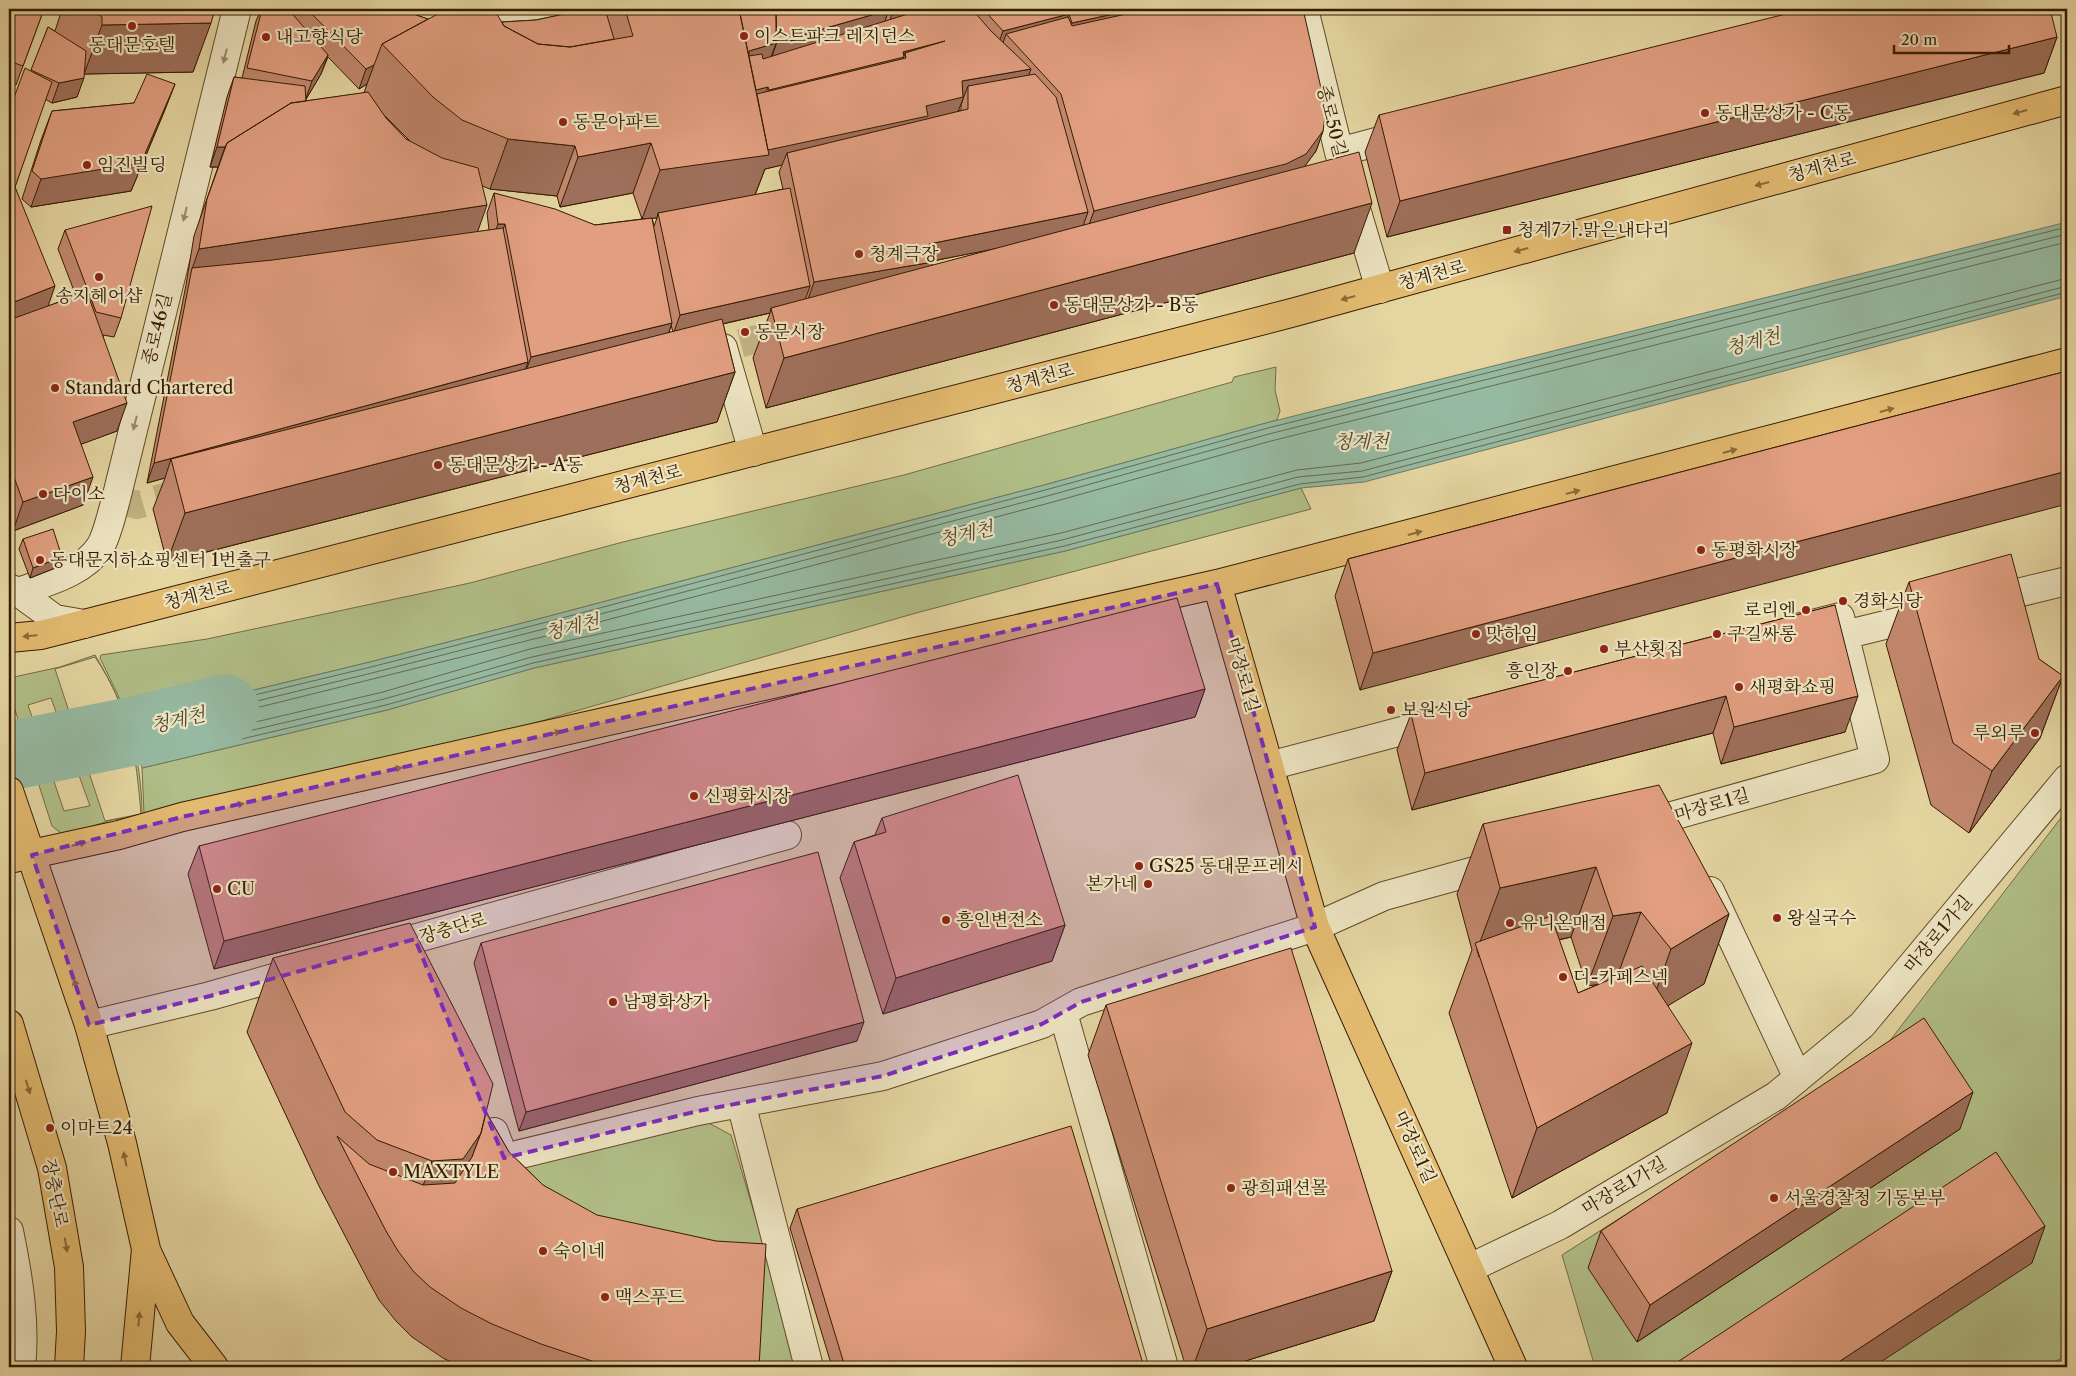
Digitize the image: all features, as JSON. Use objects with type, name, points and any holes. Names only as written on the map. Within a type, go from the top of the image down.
[{"type":"main road","name":"청계천로","points":[[9,638],[41,635],[1380,289],[2067,100]]},
{"type":"main road","points":[[20,857],[119,835],[192,815],[1217,584],[2067,362]]},
{"type":"main road","name":"마장로1길","points":[[1217,584],[1315,927],[1513,1367]]},
{"type":"main road","points":[[9,791],[20,857],[89,1025],[122,1143],[146,1249],[180,1323],[214,1367]]},
{"type":"main road","name":"장충단로","points":[[9,1025],[52,1168],[62,1222],[69,1267],[69,1367]]},
{"type":"main road","points":[[135,1367],[146,1249]]},
{"type":"street","name":"종로46길","points":[[14,590],[65,575],[91,558],[101,546],[116,499],[237,9]]},
{"type":"street","points":[[456,27],[484,29],[574,9]]},
{"type":"street","name":"종로50길","points":[[1304,9],[1339,152],[1380,289]]},
{"type":"street","points":[[1339,152],[1434,127]]},
{"type":"street","points":[[723,348],[754,452]]},
{"type":"street","points":[[1844,635],[2067,580]]},
{"type":"street","points":[[14,590],[56,619],[84,624]]},
{"type":"street","name":"마장로1길","points":[[1618,831],[1875,760],[1840,617],[1774,634]]},
{"type":"street","points":[[1269,766],[1460,716]]},
{"type":"street","name":"마장로1가길","points":[[1470,1268],[1560,1224],[1776,1096],[1862,1026],[2067,779]]},
{"type":"street","points":[[1674,816],[1687,843]]},
{"type":"street","name":"장충단로","points":[[358,954],[787,834]]},
{"type":"street","points":[[486,1113],[504,1158],[698,1111],[883,1076],[1042,1024],[1081,1002],[1315,927],[1384,896],[1524,857]]},
{"type":"street","points":[[1700,870],[1798,1078]]},
{"type":"street","points":[[414,939],[426,966]]},
{"type":"street","points":[[89,1025],[210,996],[330,962]]},
{"type":"street","points":[[1063,1013],[1164,1367]]},
{"type":"street","points":[[9,1025],[9,1031]]},
{"type":"street","points":[[741,1103],[809,1367]]},
{"type":"street","points":[[9,1231],[22,1318],[21,1367]]},
{"type":"highlighted area","points":[[1217,584],[1315,927],[1081,1002],[1042,1024],[883,1076],[698,1111],[504,1158],[415,939],[210,996],[89,1025],[32,855],[182,817]]},
{"type":"shaded area","points":[[1276,367],[1275,390],[1280,411],[1277,420],[1048,484],[370,662],[130,720],[100,658],[101,655],[207,639],[470,583],[623,542],[904,475],[1232,382],[1234,377]]},
{"type":"shaded area","points":[[1301,488],[1311,509],[916,613],[503,732],[144,814],[142,768],[387,710],[534,668],[1065,551]]},
{"type":"shaded area","points":[[95,655],[107,676],[95,657],[55,669],[105,821],[141,814],[137,771],[126,721],[130,732],[139,773],[142,816],[112,820],[63,835],[52,826],[9,691],[9,685],[14,677],[60,667]],"holes":[[[51,698],[90,806],[64,811],[28,705]]]},
{"type":"shaded area","points":[[2067,810],[2067,1356],[2042,1367],[1595,1367],[1562,1255],[1882,1051]]},
{"type":"shaded area","points":[[707,1122],[731,1135],[800,1367],[745,1367],[478,1174]]},
{"type":"water","name":"청계천","points":[[2067,222],[2067,296],[1364,482],[1301,488],[1065,551],[534,668],[387,710],[142,768],[130,720],[542,618],[1048,484],[1266,423]]},
{"type":"building","points":[[17,9],[44,9],[23,66],[9,61],[9,32]]},
{"type":"building","points":[[90,9],[215,9],[211,23],[102,25],[102,17]]},
{"type":"building","points":[[262,9],[288,9],[328,55],[312,81],[247,68]]},
{"type":"building","points":[[307,9],[398,9],[428,19],[382,44],[374,65],[366,69]]},
{"type":"building","points":[[447,9],[494,9],[504,26],[538,44],[570,47],[633,36],[625,9],[739,9],[769,155],[660,170],[651,143],[578,157],[575,146],[508,139],[462,120],[433,97],[382,44]]},
{"type":"building","points":[[588,9],[605,9],[614,39],[570,47],[538,44],[504,26],[502,22],[536,20]]},
{"type":"building","points":[[739,9],[911,9],[892,14],[889,10],[777,42],[776,13],[776,43],[749,51],[749,56],[762,54],[763,59],[924,9],[972,9],[990,30],[1031,69],[962,81],[963,97],[926,106],[928,116],[768,150],[757,94],[906,58],[905,53],[945,41],[903,52],[904,57],[769,90],[768,87],[756,90]]},
{"type":"building","points":[[983,9],[1136,9],[1072,23],[1069,14],[1003,31]]},
{"type":"building","points":[[1149,9],[1303,9],[1326,110],[1323,131],[1306,154],[1286,164],[1094,211],[1061,94],[1006,34],[1068,17],[1072,26]]},
{"type":"building","name":"동대문상가 - C동","points":[[1806,9],[2050,9],[2057,37],[1400,201],[1379,115]]},
{"type":"building","points":[[48,27],[86,51],[84,78],[59,83],[31,70]]},
{"type":"building","points":[[25,68],[52,82],[15,187],[55,286],[9,304],[9,111]]},
{"type":"building","points":[[147,74],[175,84],[141,163],[41,179],[32,171],[52,111],[134,103]]},
{"type":"building","points":[[1035,74],[1056,97],[1088,212],[929,244],[933,262],[814,282],[787,153],[968,109],[968,86]]},
{"type":"building","points":[[234,77],[305,86],[306,101],[291,103],[227,143],[225,147],[217,147]]},
{"type":"building","points":[[368,92],[386,118],[406,139],[442,158],[478,168],[487,205],[199,249],[207,199],[227,143],[291,103]]},
{"type":"building","points":[[1359,152],[1372,203],[784,358],[771,308]]},
{"type":"building","points":[[790,188],[810,286],[680,315],[658,213]]},
{"type":"building","points":[[494,193],[555,209],[595,225],[652,218],[672,323],[531,357],[505,224],[498,224]]},
{"type":"building","points":[[152,206],[121,318],[96,312],[65,230]]},
{"type":"building","points":[[503,228],[528,362],[154,463],[192,268],[273,260]]},
{"type":"building","name":"Standard Chartered","points":[[87,292],[127,403],[73,422],[93,477],[23,502],[9,463],[9,320]]},
{"type":"building","points":[[722,319],[735,372],[185,513],[171,459]]},
{"type":"building","name":"동평화시장","points":[[2067,371],[2067,471],[1373,653],[1348,559]]},
{"type":"building","points":[[53,529],[62,557],[33,568],[23,539]]},
{"type":"building","points":[[2011,554],[2039,659],[2063,676],[1992,771],[1953,743],[1909,582]]},
{"type":"building","name":"신평화시장","points":[[1177,598],[1205,689],[224,941],[199,846]]},
{"type":"building","points":[[1835,605],[1858,696],[1734,727],[1726,696],[1425,773],[1411,714]]},
{"type":"building","name":"흥인변전소","points":[[1018,775],[1065,925],[896,978],[854,842],[886,832],[882,818]]},
{"type":"building","points":[[1659,785],[1729,914],[1671,949],[1641,912],[1613,916],[1596,867],[1500,888],[1483,824]]},
{"type":"building","points":[[818,852],[864,1022],[526,1112],[481,943]]},
{"type":"building","points":[[1551,916],[1578,993],[1642,966],[1692,1043],[1537,1128],[1475,943]]},
{"type":"building","points":[[410,923],[493,1084],[481,1133],[463,1159],[432,1161],[377,1140],[345,1112],[273,958]]},
{"type":"building","name":"광희패션몰","points":[[1291,948],[1392,1271],[1207,1329],[1106,1005]]},
{"type":"building","name":"서울경찰청 기동본부","points":[[1924,1018],[1973,1092],[1650,1305],[1601,1231]]},
{"type":"building","points":[[486,1112],[509,1152],[543,1185],[597,1215],[716,1241],[766,1244],[759,1367],[610,1367],[541,1344],[492,1324],[461,1308],[430,1287],[414,1272],[398,1251],[337,1136],[369,1164],[423,1185],[455,1183],[472,1157]]},
{"type":"building","points":[[1071,1126],[1144,1367],[845,1367],[797,1209]]},
{"type":"building","name":"서울경찰청 기동본부","points":[[1996,1152],[2045,1226],[1831,1367],[1674,1367],[1673,1365]]},
{"type":"waterway","name":"청계천","points":[[9,756],[134,731],[225,709]]},
{"type":"tunnel","points":[[700,354],[796,329]]},
{"type":"tunnel","points":[[116,499],[137,505],[192,489]]},
{"type":"place","name":"동대문호텔","points":[[132,26]]},
{"type":"place","name":"이스트파크 레지던스","points":[[744,36]]},
{"type":"place","name":"내고향식당","points":[[266,37]]},
{"type":"place","name":"동대문상가 - C동","points":[[1705,113]]},
{"type":"place","name":"동문아파트","points":[[563,122]]},
{"type":"place","name":"임진빌딩","points":[[87,165]]},
{"type":"place","name":"청계7가.맑은내다리","points":[[1507,230]]},
{"type":"place","name":"청계극장","points":[[859,254]]},
{"type":"place","name":"송지헤어샵","points":[[99,277]]},
{"type":"place","name":"동대문상가 - B동","points":[[1054,305]]},
{"type":"place","name":"동문시장","points":[[745,332]]},
{"type":"place","name":"Standard Chartered","points":[[55,388]]},
{"type":"place","name":"동대문상가 - A동","points":[[438,465]]},
{"type":"place","name":"다이소","points":[[43,494]]},
{"type":"place","name":"동평화시장","points":[[1701,550]]},
{"type":"place","name":"동대문지하쇼핑센터 1번출구","points":[[40,560]]},
{"type":"place","name":"경화식당","points":[[1843,601]]},
{"type":"place","name":"로리엔","points":[[1806,610]]},
{"type":"place","name":"맛하임","points":[[1476,634]]},
{"type":"place","name":"구길싸롱","points":[[1717,634]]},
{"type":"place","name":"부산횟집","points":[[1604,649]]},
{"type":"place","name":"흥인장","points":[[1568,671]]},
{"type":"place","name":"새평화쇼핑","points":[[1739,687]]},
{"type":"place","name":"보원식당","points":[[1391,710]]},
{"type":"place","name":"루외루","points":[[2035,733]]},
{"type":"place","name":"신평화시장","points":[[694,796]]},
{"type":"place","name":"GS25 동대문프레시","points":[[1139,866]]},
{"type":"place","name":"본가네","points":[[1148,884]]},
{"type":"place","name":"CU","points":[[217,889]]},
{"type":"place","name":"왕실국수","points":[[1777,918]]},
{"type":"place","name":"흥인변전소","points":[[946,920]]},
{"type":"place","name":"유니온매점","points":[[1510,923]]},
{"type":"place","name":"디-카페스넥","points":[[1563,977]]},
{"type":"place","name":"남평화상가","points":[[613,1002]]},
{"type":"place","name":"이마트24","points":[[50,1128]]},
{"type":"place","name":"MAXTYLE","points":[[393,1172]]},
{"type":"place","name":"광희패션몰","points":[[1231,1188]]},
{"type":"place","name":"서울경찰청 기동본부","points":[[1774,1198]]},
{"type":"place","name":"숙이네","points":[[543,1251]]},
{"type":"place","name":"맥스푸드","points":[[605,1297]]}]
